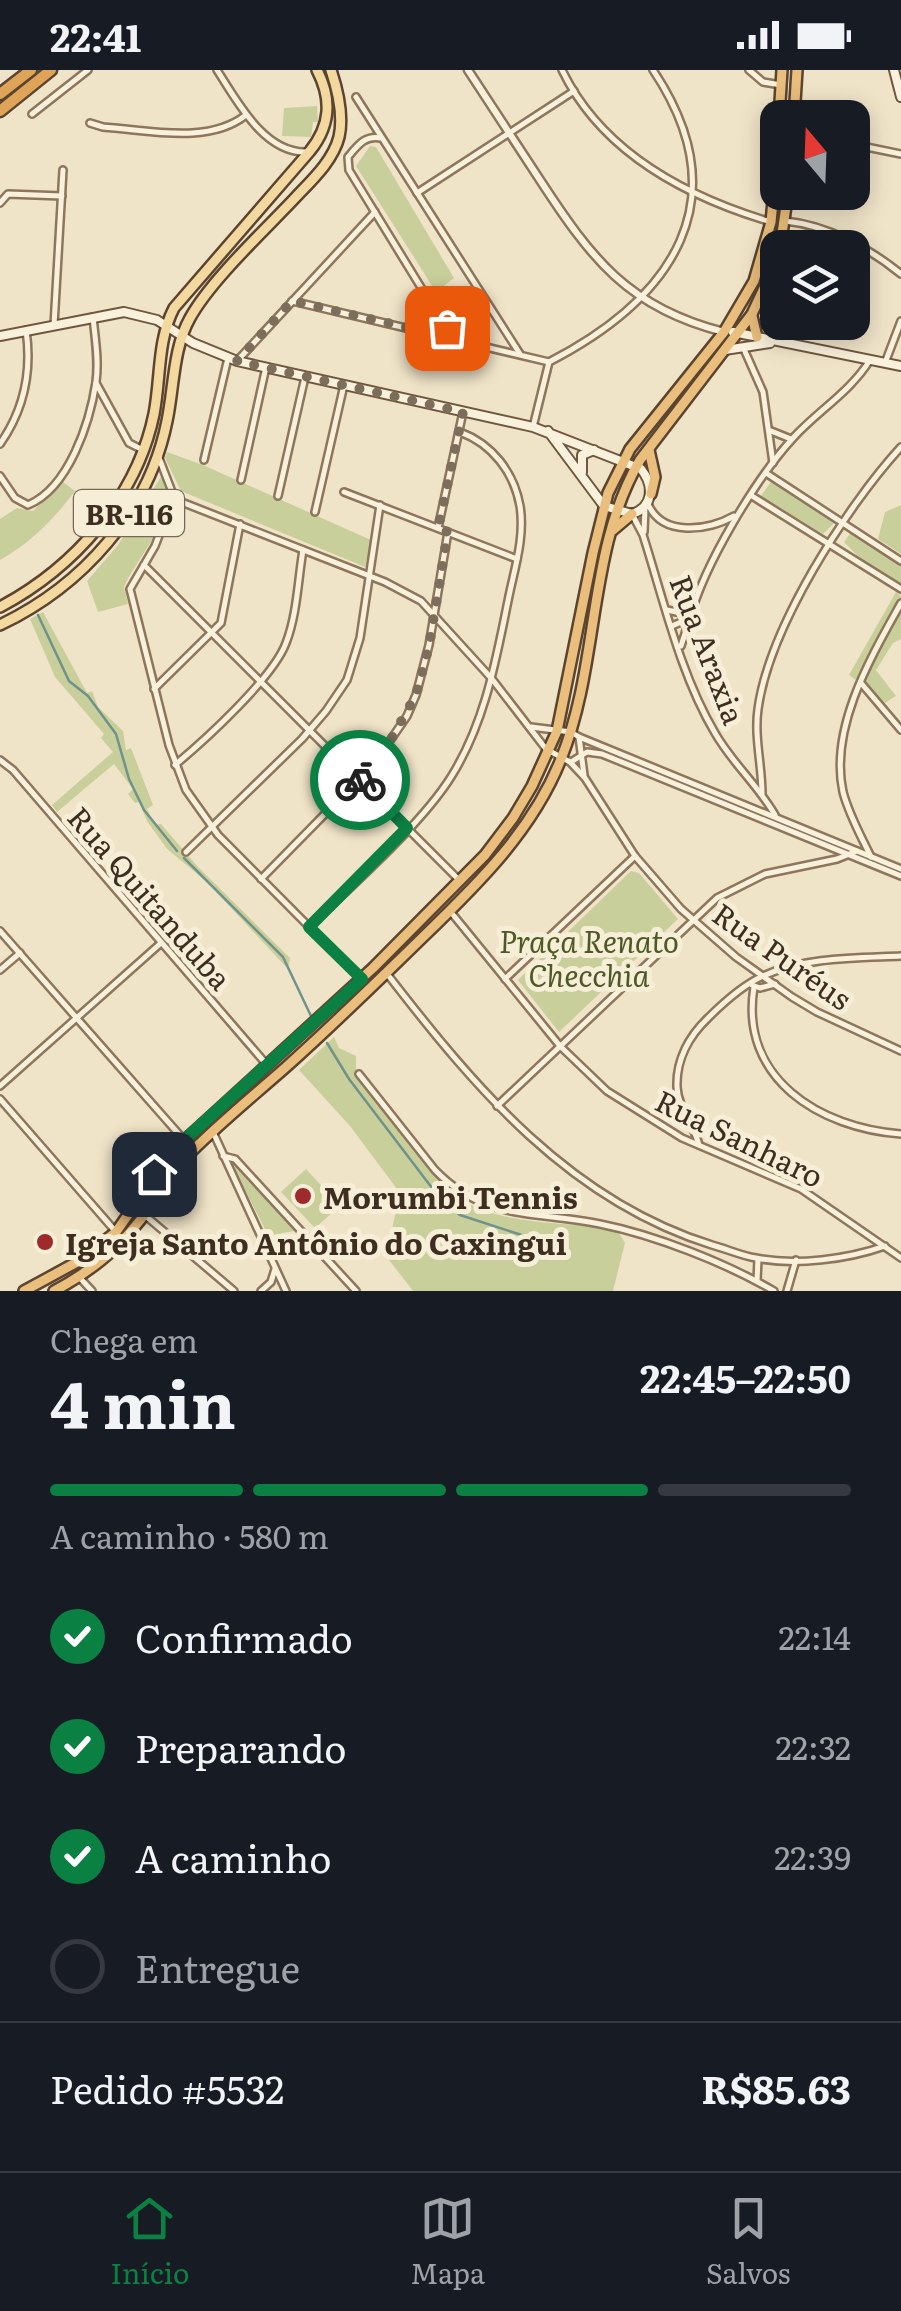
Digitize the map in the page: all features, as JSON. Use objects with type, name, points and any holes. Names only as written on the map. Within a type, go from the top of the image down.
[{"type":"highway","points":[[0,94],[31,70]]},
{"type":"highway","points":[[0,111],[52,70]]},
{"type":"highway","points":[[780,100],[782,70]]},
{"type":"highway","points":[[797,70],[797,100]]},
{"type":"highway","points":[[24,1291],[79,1261],[116,1232],[154,1174],[184,1140],[362,979],[460,882],[513,818],[556,731],[604,506],[622,461],[724,332],[754,281],[772,210]]},
{"type":"highway","points":[[784,230],[787,210]]},
{"type":"highway","points":[[54,1291],[114,1251],[178,1166],[450,912],[513,842],[566,761],[575,735],[616,511],[637,466],[739,332],[760,297]]},
{"type":"highway","points":[[752,314],[756,337]]},
{"type":"highway","points":[[648,450],[655,477],[648,501]]},
{"type":"highway","points":[[610,532],[632,514]]},
{"type":"main road","name":"BR-116","points":[[0,607],[54,573],[94,534],[125,486],[154,416],[166,326],[186,293],[325,129],[327,96],[317,70]]},
{"type":"main road","name":"BR-116","points":[[0,625],[56,593],[99,553],[134,506],[157,455],[167,422],[182,336],[198,306],[334,150],[339,137],[340,106],[331,70]]},
{"type":"main road","points":[[894,70],[901,97]]},
{"type":"main road","points":[[0,336],[92,316],[138,314],[232,360],[548,431],[637,466],[646,476],[648,501],[632,514],[604,506],[548,431]]},
{"type":"main road","points":[[724,332],[901,366]]},
{"type":"main road","points":[[725,350],[775,342]]},
{"type":"main road","points":[[584,479],[582,455],[594,450]]},
{"type":"street","points":[[32,114],[88,70]]},
{"type":"street","points":[[217,70],[246,114],[288,149],[295,160],[294,168]]},
{"type":"street","points":[[468,70],[589,253],[643,298],[686,320],[724,332]]},
{"type":"street","points":[[562,70],[574,90],[625,149],[657,174],[691,194],[771,222]]},
{"type":"street","points":[[532,427],[549,362],[643,298],[676,248],[691,194],[690,154],[684,126],[652,70]]},
{"type":"street","points":[[749,70],[763,82],[781,85]]},
{"type":"street","points":[[417,193],[574,90]]},
{"type":"street","points":[[356,97],[520,354]]},
{"type":"street","points":[[90,123],[207,132],[227,128],[246,114]]},
{"type":"street","points":[[381,138],[362,141],[347,161],[348,170],[452,338]]},
{"type":"street","points":[[870,148],[901,154]]},
{"type":"street","points":[[288,149],[310,151]]},
{"type":"street","points":[[54,325],[63,170]]},
{"type":"street","points":[[0,203],[8,194],[62,196]]},
{"type":"street","points":[[204,460],[232,360],[375,212]]},
{"type":"street","points":[[786,221],[830,232],[901,274]]},
{"type":"street","points":[[292,301],[549,362]]},
{"type":"street","points":[[0,476],[23,504],[32,504],[46,493],[74,450],[96,383],[92,316]]},
{"type":"street","points":[[885,363],[901,321]]},
{"type":"street","points":[[0,444],[18,412],[26,382],[26,330]]},
{"type":"street","points":[[743,347],[764,392],[773,463]]},
{"type":"street","points":[[680,649],[692,608],[737,515],[792,439],[857,378],[870,360]]},
{"type":"street","points":[[241,480],[266,367]]},
{"type":"street","points":[[278,496],[306,376]]},
{"type":"street","points":[[96,383],[129,442],[143,450]]},
{"type":"street","points":[[315,512],[344,385]]},
{"type":"street","points":[[438,528],[463,412]]},
{"type":"street","points":[[770,431],[792,439]]},
{"type":"street","points":[[309,927],[441,791],[477,727],[492,680],[521,521],[510,477],[488,448],[460,432]]},
{"type":"street","points":[[766,813],[757,731],[762,690],[796,604],[828,544],[901,447]]},
{"type":"street","points":[[157,455],[174,497],[130,589],[174,764],[212,829],[362,979]]},
{"type":"street","points":[[766,473],[901,561]]},
{"type":"street","points":[[344,492],[517,559]]},
{"type":"street","points":[[161,494],[404,590],[433,612],[548,752]]},
{"type":"street","points":[[752,496],[901,588]]},
{"type":"street","points":[[648,501],[656,517],[687,528],[721,523],[737,515]]},
{"type":"street","name":"Rua Araxia","points":[[643,535],[648,501]]},
{"type":"street","points":[[186,852],[310,730],[347,680],[360,638],[380,505]]},
{"type":"street","name":"Rua Araxia","points":[[632,514],[643,535],[699,702],[715,734],[764,796],[775,820]]},
{"type":"street","points":[[721,523],[727,534]]},
{"type":"street","points":[[154,690],[213,634],[224,616],[240,524]]},
{"type":"street","points":[[260,879],[359,780],[385,750],[412,706],[426,658],[448,532]]},
{"type":"street","points":[[174,764],[279,658],[287,642],[303,550]]},
{"type":"street","points":[[144,565],[460,882]]},
{"type":"street","points":[[872,860],[844,797],[841,779],[845,729],[862,683],[901,603]]},
{"type":"street","points":[[666,610],[681,613],[692,608]]},
{"type":"street","points":[[672,626],[690,618]]},
{"type":"street","points":[[862,683],[901,730]]},
{"type":"street","points":[[528,726],[575,735],[775,820]]},
{"type":"street","name":"Rua Puréus","points":[[575,735],[585,778]]},
{"type":"street","name":"Rua Puréus","points":[[548,752],[585,778],[635,856],[691,919],[763,976],[817,1012],[901,1051]]},
{"type":"street","points":[[566,761],[581,754],[602,754],[901,872]]},
{"type":"street","name":"Rua Quitanduba","points":[[0,760],[13,770],[267,1065]]},
{"type":"street","points":[[825,862],[831,844]]},
{"type":"street","points":[[496,1106],[691,919],[725,892],[792,867],[854,854]]},
{"type":"street","points":[[505,980],[635,856]]},
{"type":"street","name":"Rua Sanharo","points":[[450,912],[560,1046],[607,1091],[652,1122],[801,1189],[901,1258]]},
{"type":"street","points":[[0,931],[184,1140]]},
{"type":"street","points":[[0,1086],[161,943]]},
{"type":"street","points":[[0,970],[20,953]]},
{"type":"street","points":[[698,1145],[678,1095],[680,1062],[702,1024],[763,976],[818,962],[901,956]]},
{"type":"street","points":[[386,972],[496,1106],[576,1176],[629,1211],[695,1240],[758,1259],[857,1255],[885,1246]]},
{"type":"street","points":[[752,985],[775,984]]},
{"type":"street","points":[[752,985],[751,1017],[756,1042],[768,1068],[781,1083],[807,1105],[836,1120],[856,1128],[901,1134]]},
{"type":"street","points":[[359,1074],[435,1170],[479,1204],[601,1224],[689,1252],[774,1291]]},
{"type":"street","points":[[0,1099],[116,1232]]},
{"type":"street","points":[[213,1132],[286,1291]]},
{"type":"street","points":[[223,1156],[235,1159],[356,1291]]},
{"type":"street","points":[[130,1213],[144,1216],[234,1291]]},
{"type":"street","points":[[689,1252],[695,1240]]},
{"type":"street","points":[[757,1281],[758,1259]]},
{"type":"street","points":[[787,1291],[796,1260]]},
{"type":"street","points":[[263,1291],[275,1269]]},
{"type":"street","points":[[79,1277],[92,1291]]},
{"type":"street","points":[[263,1291],[280,1279]]},
{"type":"green space","points":[[317,106],[318,122],[313,122],[311,137],[282,136],[284,108]]},
{"type":"green space","points":[[370,146],[376,147],[454,278],[436,292],[356,166]]},
{"type":"green space","points":[[167,452],[371,540],[365,567],[181,491],[165,458]]},
{"type":"green space","points":[[161,477],[165,492],[162,520],[124,587],[128,604],[98,612],[87,581],[118,545]]},
{"type":"green space","points":[[63,482],[75,491],[67,501],[32,538],[0,560],[0,519],[17,508],[33,511]]},
{"type":"green space","points":[[771,482],[835,522],[823,534],[761,496]]},
{"type":"green space","points":[[901,505],[901,554],[878,539],[885,512]]},
{"type":"green space","points":[[852,531],[901,563],[901,584],[866,564],[844,542]]},
{"type":"green space","points":[[896,592],[901,596],[901,639],[893,643],[876,670],[896,696],[885,703],[849,675]]},
{"type":"green space","points":[[43,612],[87,693],[92,691],[98,707],[123,731],[126,750],[131,748],[153,805],[147,809],[155,825],[161,824],[198,867],[290,958],[289,965],[286,967],[207,882],[167,849],[139,802],[135,803],[128,794],[133,789],[114,764],[57,812],[52,805],[113,752],[101,738],[104,734],[55,677],[30,619]]},
{"type":"green space","name":"Praça Renato Checchia","points":[[631,871],[639,873],[678,919],[559,1032],[518,980]]},
{"type":"green space","points":[[334,1037],[339,1048],[356,1056],[356,1073],[421,1159],[460,1199],[512,1218],[605,1227],[619,1233],[625,1243],[613,1291],[413,1291],[386,1256],[400,1193],[350,1126],[299,1070]]},
{"type":"green space","points":[[236,1165],[295,1231],[282,1233],[272,1243],[234,1168]]},
{"type":"green space","points":[[306,1169],[340,1206],[315,1228],[281,1192]]},
{"type":"waterway","points":[[38,615],[69,681],[88,696],[116,734],[129,779],[144,810],[177,851]]},
{"type":"waterway","points":[[184,858],[283,957],[311,1016]]},
{"type":"waterway","points":[[327,1043],[349,1079],[445,1205],[460,1215],[537,1240]]},
{"type":"way so far","points":[[360,780],[407,716],[424,670],[448,532],[438,528],[463,412],[237,361],[292,301],[452,338],[447,328]]},
{"type":"place","name":"Morumbi Tennis","points":[[303,1196]]},
{"type":"place","name":"Igreja Santo Antônio do Caxingui","points":[[45,1242]]},
{"type":"route","points":[[154,1174],[170,1153],[362,979],[309,927],[407,828],[360,780]]}]
